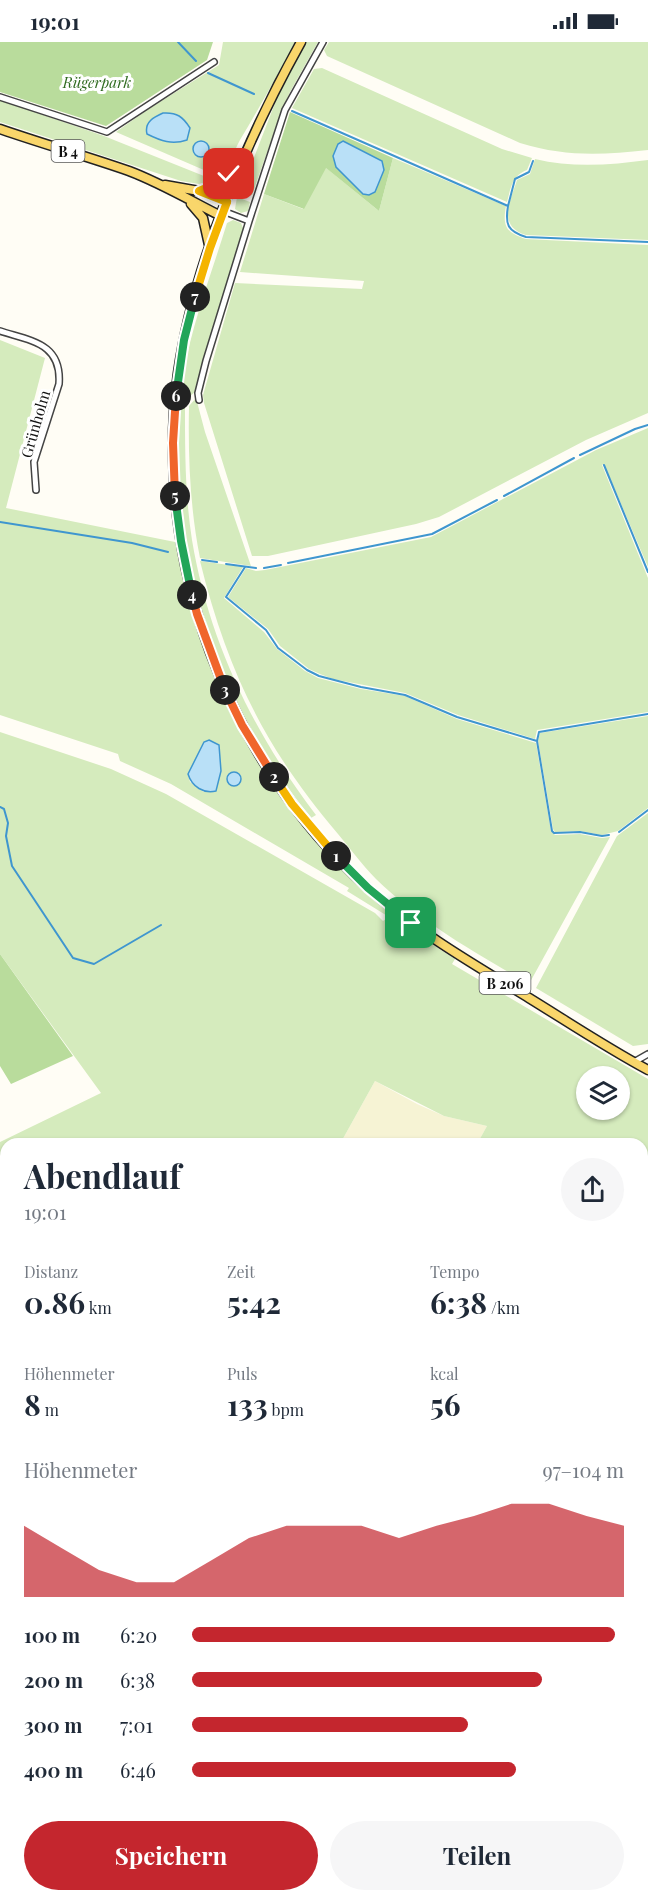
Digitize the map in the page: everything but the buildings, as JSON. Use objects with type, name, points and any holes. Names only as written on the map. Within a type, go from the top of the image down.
[{"type":"main road","name":"B 206","points":[[301,42],[244,157],[224,209],[192,310],[178,372],[174,431],[174,486],[181,541],[197,614],[225,689],[242,725],[292,804],[339,860],[368,888],[411,923],[455,954],[648,1070]]},
{"type":"main road","name":"B 4","points":[[0,129],[130,171],[186,199],[224,209]]},
{"type":"main road","points":[[199,191],[221,182],[244,157]]},
{"type":"main road","name":"B 4","points":[[159,184],[199,191],[224,209]]},
{"type":"main road","points":[[186,199],[203,218],[210,248]]},
{"type":"street","points":[[199,400],[198,393],[206,361],[285,110],[323,42]]},
{"type":"street","points":[[0,97],[107,132],[214,62]]},
{"type":"street","points":[[224,209],[249,221]]},
{"type":"street","name":"Grünholm","points":[[0,331],[44,346],[54,356],[60,374],[59,384],[34,462],[36,490]]},
{"type":"street","points":[[634,1062],[648,1054]]},
{"type":"shaded area","points":[[375,1081],[444,1116],[487,1126],[480,1138],[343,1138]]},
{"type":"green space","name":"Rügerpark","points":[[0,42],[213,42],[207,60],[106,126],[0,92]]},
{"type":"green space","points":[[223,42],[295,42],[220,177],[116,132],[219,65]]},
{"type":"green space","points":[[306,42],[318,42],[282,110],[252,195],[241,191],[277,98]]},
{"type":"green space","points":[[329,42],[648,42],[648,150],[584,154],[553,151],[520,143],[327,56],[324,50]]},
{"type":"green space","points":[[322,68],[502,149],[532,158],[527,170],[515,179],[507,202],[292,108],[314,69]]},
{"type":"green space","points":[[0,100],[104,136],[214,180],[199,184],[181,181],[0,122]]},
{"type":"green space","points":[[290,112],[393,158],[379,211],[326,168],[304,209],[264,194]]},
{"type":"green space","points":[[393,158],[506,206],[507,228],[526,239],[648,245],[648,413],[586,440],[439,517],[268,556],[252,556],[203,395],[235,283],[362,289],[364,281],[240,272],[264,194],[303,209],[325,167],[379,211]]},
{"type":"green space","points":[[535,159],[563,164],[592,165],[648,160],[648,240],[526,235],[517,231],[511,226],[509,205],[517,180],[530,174]]},
{"type":"green space","points":[[237,197],[250,202],[248,211],[241,213],[235,209]]},
{"type":"green space","points":[[233,220],[241,223],[242,235],[196,391],[185,404],[186,472],[192,540],[210,615],[222,650],[254,719],[273,752],[316,815],[311,818],[261,747],[227,682],[202,612],[186,539],[179,454],[180,395],[192,334],[203,297],[227,223]]},
{"type":"green space","points":[[0,340],[45,358],[6,508],[175,542],[194,620],[222,695],[265,773],[291,809],[319,844],[350,876],[418,934],[455,959],[452,964],[626,1066],[576,1066],[576,1120],[630,1120],[630,1068],[648,1079],[648,1138],[480,1138],[487,1126],[444,1116],[375,1081],[343,1138],[8,1138],[101,1093],[0,954],[0,732],[111,769],[166,794],[375,913],[383,921],[389,917],[347,891],[349,888],[171,784],[120,761],[118,754],[0,715]],"holes":[[[209,741],[219,745],[221,771],[204,792],[190,782],[188,774],[204,742]]]},
{"type":"green space","points":[[196,398],[205,432],[251,566],[200,558],[190,482],[189,444],[189,406]]},
{"type":"green space","points":[[648,428],[648,567],[604,464],[602,465],[648,578],[648,712],[537,730],[535,739],[458,715],[405,693],[333,679],[309,669],[280,646],[268,629],[228,597],[246,568],[256,571],[265,570],[431,537],[596,450]]},
{"type":"green space","points":[[200,561],[243,567],[224,598],[264,632],[277,649],[305,671],[318,678],[361,689],[405,696],[457,719],[536,743],[551,831],[555,835],[580,834],[610,837],[529,984],[449,936],[393,895],[366,868],[312,802],[289,770],[251,706],[223,637]]},
{"type":"green space","points":[[648,716],[648,808],[618,831],[602,835],[580,831],[555,832],[538,741],[540,733]]},
{"type":"green space","points":[[648,813],[648,1044],[633,1046],[536,988],[617,836]]},
{"type":"green space","points":[[0,954],[73,1056],[11,1084],[0,1066]]},
{"type":"water","points":[[163,113],[176,114],[185,121],[190,128],[187,140],[167,142],[147,134],[148,123]]},
{"type":"water","points":[[201,141],[209,149],[201,157],[193,149]]},
{"type":"water","points":[[343,141],[382,161],[384,170],[375,192],[369,195],[363,194],[336,167],[333,156],[338,144]]},
{"type":"water","points":[[209,740],[219,745],[221,771],[216,791],[212,792],[195,786],[188,774],[204,742]]},
{"type":"water","points":[[231,772],[237,772],[241,779],[237,786],[231,786],[227,782],[227,776]]},
{"type":"waterway","points":[[178,42],[196,61]]},
{"type":"waterway","points":[[208,73],[254,94]]},
{"type":"waterway","points":[[292,111],[508,206],[515,179],[529,172],[533,161]]},
{"type":"waterway","points":[[508,206],[509,226],[526,237],[648,242]]},
{"type":"waterway","points":[[580,455],[648,425]]},
{"type":"waterway","points":[[504,496],[574,458]]},
{"type":"waterway","points":[[604,465],[648,572]]},
{"type":"waterway","points":[[288,563],[432,534],[497,500]]},
{"type":"waterway","points":[[0,522],[132,543],[168,552]]},
{"type":"waterway","points":[[202,560],[217,562]]},
{"type":"waterway","points":[[226,564],[256,568]]},
{"type":"waterway","points":[[264,568],[281,565]]},
{"type":"waterway","points":[[245,567],[226,597],[266,630],[278,648],[307,670],[319,676],[361,687],[405,695],[457,717],[537,741],[552,831],[554,833],[580,832],[609,835]]},
{"type":"waterway","points":[[537,741],[539,732],[648,714]]},
{"type":"waterway","points":[[0,807],[4,809],[8,823],[6,836],[12,866],[73,958],[94,964],[161,925]]},
{"type":"waterway","points":[[619,832],[648,810]]},
{"type":"route","points":[[229,174],[221,182],[199,191],[227,202],[194,300],[178,372],[174,409],[174,486],[186,570],[197,614],[225,689],[242,725],[272,775],[292,804],[339,860],[368,888],[411,923]]}]
